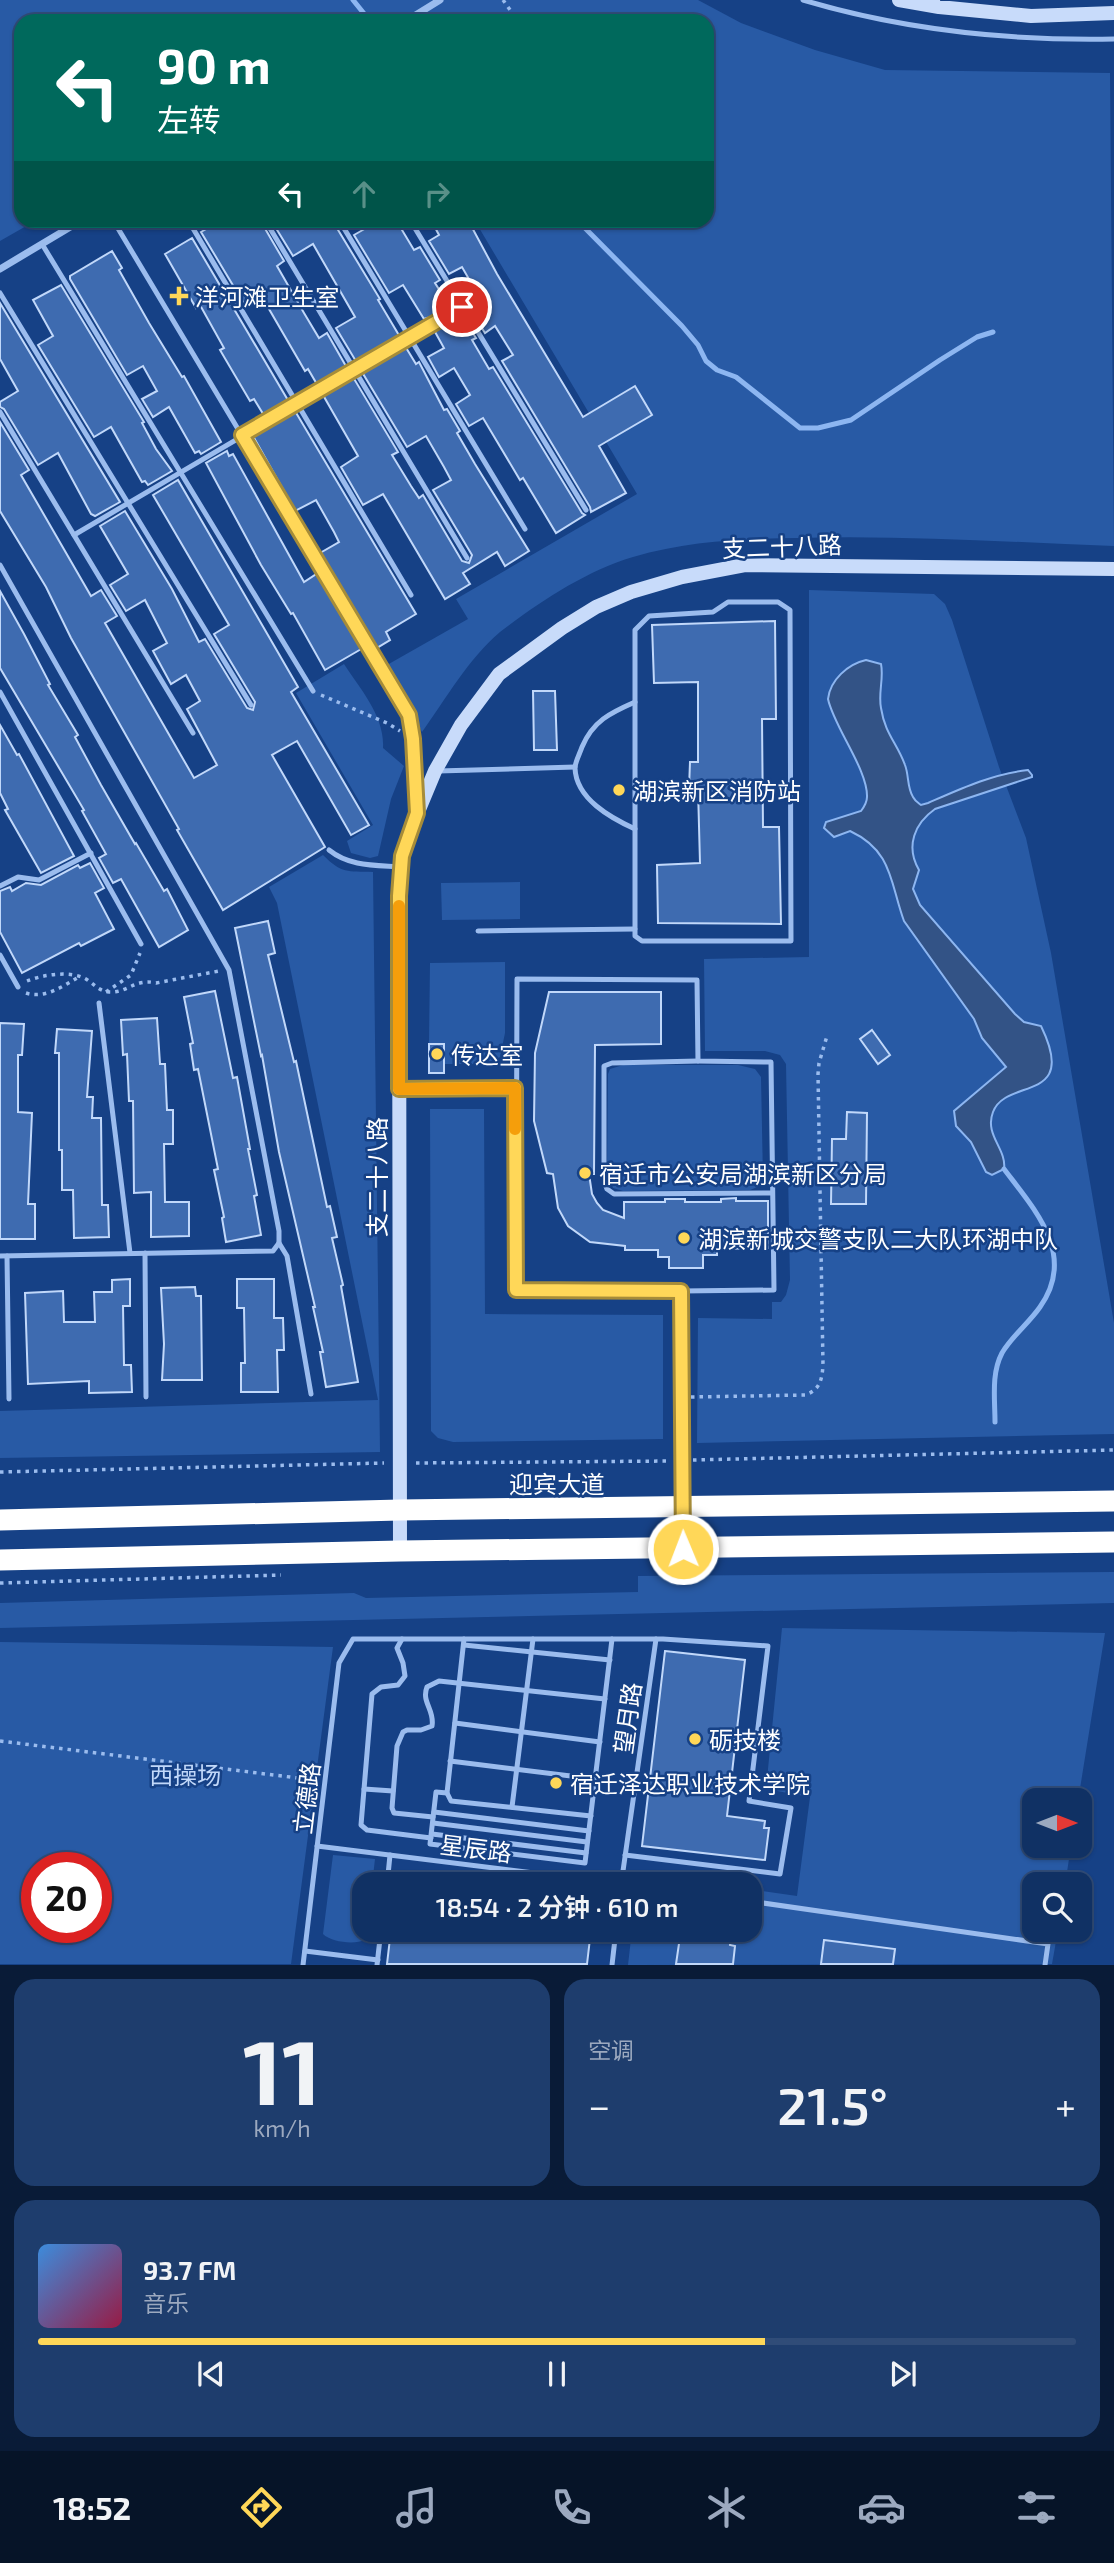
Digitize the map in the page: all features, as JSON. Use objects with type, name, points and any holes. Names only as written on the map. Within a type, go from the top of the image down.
[{"type":"highway","name":"迎宾大道","points":[[0,1520],[400,1510],[1114,1501]]},
{"type":"highway","points":[[0,1560],[400,1550],[683,1549],[1114,1542]]},
{"type":"street","points":[[417,14],[440,0]]},
{"type":"street","points":[[899,0],[939,7],[1031,16],[1114,13]]},
{"type":"street","points":[[0,269],[69,228]]},
{"type":"street","name":"支二十八路","points":[[400,1550],[399,896],[402,856],[417,813],[435,771],[461,725],[499,674],[562,628],[596,607],[681,577],[745,565],[1114,569]]},
{"type":"lane","points":[[803,0],[867,18],[949,32],[1077,40],[1114,39]]},
{"type":"lane","points":[[118,228],[409,715],[417,813]]},
{"type":"lane","points":[[193,228],[411,595]]},
{"type":"lane","points":[[270,228],[467,558]]},
{"type":"lane","points":[[344,228],[525,529]]},
{"type":"lane","points":[[415,228],[586,510]]},
{"type":"lane","points":[[42,244],[313,691]]},
{"type":"lane","points":[[0,293],[251,705]]},
{"type":"lane","points":[[74,535],[462,307]]},
{"type":"lane","points":[[0,412],[193,733]]},
{"type":"lane","points":[[0,565],[229,970],[279,1231],[279,1244],[287,1256],[311,1394]]},
{"type":"lane","points":[[728,602],[778,602],[790,610],[791,941],[654,942],[642,941],[635,936],[635,702],[635,630],[649,616],[713,612],[728,602]]},
{"type":"lane","points":[[0,692],[141,944]]},
{"type":"lane","points":[[635,702],[609,713],[595,724],[587,735],[575,767],[580,785],[588,797],[615,820],[635,829]]},
{"type":"lane","points":[[435,771],[575,767]]},
{"type":"lane","points":[[329,850],[344,860],[357,864],[402,867]]},
{"type":"lane","points":[[0,886],[18,877],[39,880],[91,853]]},
{"type":"lane","points":[[478,931],[635,929]]},
{"type":"lane","points":[[0,955],[18,987]]},
{"type":"lane","points":[[698,1061],[697,980],[517,979],[516,1290],[774,1290],[771,1062],[612,1063],[604,1066],[604,1181],[607,1189],[614,1194],[772,1193]]},
{"type":"lane","points":[[99,1003],[130,1253]]},
{"type":"lane","points":[[399,1089],[515,1088]]},
{"type":"lane","points":[[9,1399],[3,1256],[273,1251],[279,1244]]},
{"type":"lane","points":[[145,1253],[146,1397]]},
{"type":"lane","points":[[681,1291],[683,1549]]},
{"type":"lane","name":"立德路","points":[[303,1965],[339,1663],[353,1639],[402,1639]]},
{"type":"lane","points":[[586,1853],[431,1836],[360,1825],[372,1694],[381,1687],[398,1685],[405,1676],[397,1648],[402,1639],[464,1642],[656,1639],[768,1646],[749,1801],[791,1808],[780,1874],[625,1855]]},
{"type":"lane","points":[[512,1807],[533,1639]]},
{"type":"lane","points":[[447,1793],[436,1792],[430,1844],[585,1863],[612,1639]]},
{"type":"lane","name":"望月路","points":[[623,1872],[656,1639]]},
{"type":"lane","points":[[464,1642],[610,1660]]},
{"type":"lane","points":[[464,1642],[447,1793],[451,1801],[591,1816]]},
{"type":"lane","points":[[589,1831],[394,1813],[392,1808],[397,1746],[403,1732],[432,1726],[431,1710],[425,1702],[425,1694],[427,1687],[439,1681],[605,1699]]},
{"type":"lane","points":[[454,1723],[600,1742]]},
{"type":"lane","points":[[450,1761],[595,1779]]},
{"type":"lane","points":[[364,1788],[393,1791]]},
{"type":"lane","points":[[433,1817],[587,1842]]},
{"type":"lane","name":"星辰路","points":[[317,1846],[525,1872]]},
{"type":"lane","points":[[388,1872],[390,1855]]},
{"type":"lane","points":[[762,1903],[1048,1944],[1045,1965]]},
{"type":"lane","points":[[305,1951],[377,1962],[380,1942]]},
{"type":"lane","points":[[612,1965],[615,1942]]},
{"type":"path","points":[[313,691],[387,723],[413,739]]},
{"type":"path","points":[[99,1003],[106,992],[131,975],[139,959],[141,944]]},
{"type":"path","points":[[79,977],[47,993],[32,995],[14,989],[41,976],[66,975],[79,977],[106,992],[120,992],[145,980],[156,983],[229,970]]},
{"type":"path","points":[[682,1397],[804,1395],[817,1389],[821,1382],[823,1364],[818,1074],[827,1036]]},
{"type":"path","points":[[0,1472],[1114,1450]]},
{"type":"path","points":[[0,1741],[325,1781]]},
{"type":"green space","points":[[0,0],[698,0],[741,23],[815,50],[885,70],[1110,73],[1114,546],[915,538],[775,538],[694,544],[633,557],[598,570],[564,588],[500,632],[468,667],[422,732],[387,665],[468,619],[456,599],[637,494],[479,228],[714,228],[714,14],[14,14],[14,228],[23,228],[0,241]]},
{"type":"green space","points":[[809,590],[934,594],[945,604],[952,620],[999,767],[1026,838],[1051,953],[1114,1323],[1114,1434],[697,1443],[698,1318],[772,1319],[772,1302],[781,1302],[790,1280],[786,1064],[780,1055],[765,1051],[705,1051],[704,959],[809,957]]},
{"type":"green space","points":[[344,664],[376,715],[383,737],[383,748],[404,766],[391,799],[378,856],[370,858],[351,853],[347,841],[373,825],[296,693]]},
{"type":"green space","points":[[323,855],[335,866],[345,870],[373,872],[380,1452],[0,1458],[0,1411],[378,1400],[277,903],[269,887]]},
{"type":"green space","points":[[520,882],[520,919],[442,920],[441,883]]},
{"type":"green space","points":[[505,962],[505,1033],[500,1057],[490,1064],[444,1064],[444,1044],[429,1044],[430,963]]},
{"type":"green space","points":[[623,1065],[738,1065],[755,1069],[761,1077],[763,1180],[760,1186],[750,1190],[623,1191],[613,1188],[607,1172],[608,1074],[610,1069]]},
{"type":"green space","points":[[430,1109],[484,1109],[485,1314],[663,1315],[663,1439],[453,1442],[438,1438],[431,1431]]},
{"type":"green space","points":[[1114,1572],[1114,1603],[0,1628],[0,1603],[354,1593],[366,1598],[638,1592],[638,1576]]},
{"type":"green space","points":[[782,1628],[1105,1633],[1080,1788],[1022,1788],[1022,1858],[1069,1858],[1067,1872],[1022,1872],[1022,1942],[1056,1942],[1052,1964],[628,1965],[631,1942],[762,1942],[762,1891],[797,1896],[810,1797],[766,1789]]},
{"type":"green space","name":"西操场","points":[[0,1642],[333,1647],[291,1964],[0,1964]]},
{"type":"green space","points":[[333,1855],[375,1859],[374,1872],[352,1872],[352,1942],[331,1939],[323,1934]]},
{"type":"shaded area","points":[[866,660],[881,664],[880,702],[883,717],[905,765],[911,793],[921,805],[1002,775],[1028,770],[1032,775],[935,809],[917,828],[913,844],[919,870],[913,889],[920,905],[1015,1014],[1024,1022],[1041,1026],[1050,1051],[1051,1067],[1046,1078],[1000,1101],[993,1112],[991,1128],[1002,1155],[1004,1169],[992,1175],[986,1172],[971,1142],[956,1126],[954,1111],[1006,1067],[982,1038],[974,1019],[904,921],[888,869],[875,848],[850,831],[834,837],[824,828],[826,822],[861,811],[867,797],[862,774],[828,699],[836,679],[853,665]]},
{"type":"building","points":[[208,228],[265,228],[284,261],[277,266],[304,313],[319,338],[327,333],[347,368],[318,386],[308,369],[305,371],[262,297],[246,307],[201,232]]},
{"type":"building","points":[[276,228],[337,228],[400,337],[357,363],[336,328],[355,317],[313,244],[293,256]]},
{"type":"building","points":[[366,228],[401,228],[414,250],[420,247],[440,280],[435,283],[451,308],[428,321],[427,318],[424,319],[403,285],[389,293],[354,235]]},
{"type":"building","points":[[435,228],[472,228],[583,417],[635,386],[652,415],[599,446],[626,493],[591,512],[502,361],[513,355],[495,326],[485,333],[473,314],[485,307],[462,267],[449,274],[429,241],[439,235]]},
{"type":"building","points":[[192,238],[289,402],[265,417],[254,399],[250,401],[220,350],[224,348],[200,305],[196,308],[165,254]]},
{"type":"building","points":[[112,251],[122,268],[119,270],[149,323],[182,377],[184,376],[221,442],[201,454],[199,451],[195,453],[169,407],[153,417],[142,399],[157,391],[143,366],[127,375],[70,279],[70,276]]},
{"type":"building","points":[[61,285],[144,422],[142,423],[156,449],[172,471],[148,485],[145,481],[142,482],[111,427],[94,437],[38,345],[53,336],[33,300]]},
{"type":"building","points":[[0,303],[120,502],[95,516],[91,514],[58,453],[38,465],[4,409],[0,407],[0,402],[18,391],[0,359]]},
{"type":"building","points":[[456,317],[459,322],[464,319],[476,338],[472,340],[489,369],[493,367],[585,515],[556,533],[483,418],[469,426],[456,404],[470,395],[454,368],[439,377],[428,357],[444,348],[434,330]]},
{"type":"building","points":[[405,346],[416,364],[419,362],[444,410],[447,409],[460,431],[457,433],[475,464],[529,551],[505,566],[497,552],[463,573],[470,584],[445,599],[383,494],[363,505],[341,467],[358,456],[323,395],[353,377],[398,452],[392,455],[411,486],[419,498],[423,495],[462,561],[469,563],[472,555],[433,490],[451,480],[444,467],[426,436],[407,447],[362,372]]},
{"type":"building","points":[[295,411],[416,614],[386,632],[390,640],[375,649],[320,553],[339,542],[316,500],[295,511],[253,436]]},
{"type":"building","points":[[0,422],[29,470],[21,475],[91,596],[101,590],[117,616],[105,623],[194,778],[217,765],[187,709],[200,701],[186,675],[171,684],[153,651],[167,643],[145,600],[126,611],[110,585],[128,574],[100,526],[125,511],[172,589],[199,642],[205,639],[247,708],[253,710],[255,702],[214,634],[229,625],[153,495],[178,480],[298,687],[291,692],[369,825],[351,835],[297,741],[272,755],[325,847],[223,910],[71,638],[46,587],[0,511]]},
{"type":"building","points":[[227,451],[229,456],[233,454],[304,582],[318,573],[363,648],[325,670],[293,613],[291,614],[261,565],[206,463]]},
{"type":"building","points":[[0,591],[50,684],[48,685],[78,735],[75,737],[101,785],[164,891],[167,889],[188,930],[159,947],[121,879],[113,883],[99,858],[106,854],[82,811],[84,810],[0,668]]},
{"type":"building","points":[[775,621],[776,719],[762,719],[763,827],[779,827],[781,924],[658,923],[657,865],[700,863],[698,789],[689,789],[690,762],[698,762],[698,682],[654,683],[652,625]]},
{"type":"building","points":[[533,691],[555,691],[557,750],[534,750]]},
{"type":"building","points":[[0,725],[17,755],[19,754],[74,856],[41,873],[5,810],[8,809],[0,793]]},
{"type":"building","points":[[90,863],[104,888],[95,893],[114,929],[81,946],[79,943],[22,973],[0,932],[0,891],[10,887],[12,891],[26,883],[41,885],[78,865],[80,868]]},
{"type":"building","points":[[268,921],[275,953],[268,955],[294,1062],[296,1061],[327,1207],[330,1206],[337,1237],[332,1238],[343,1285],[341,1286],[358,1382],[326,1387],[315,1307],[279,1152],[235,928]]},
{"type":"building","points":[[215,991],[233,1078],[237,1077],[261,1235],[226,1242],[224,1217],[214,1170],[218,1169],[198,1069],[194,1070],[190,1044],[193,1043],[184,997]]},
{"type":"building","points":[[549,992],[661,992],[661,1044],[595,1045],[594,1174],[589,1174],[592,1194],[597,1203],[603,1210],[624,1218],[624,1202],[685,1199],[685,1202],[721,1202],[721,1199],[736,1198],[736,1201],[768,1201],[768,1248],[717,1249],[717,1255],[703,1255],[703,1268],[669,1268],[669,1257],[658,1257],[658,1250],[625,1250],[625,1246],[590,1242],[568,1226],[558,1208],[553,1174],[547,1173],[534,1121],[535,1053]]},
{"type":"building","points":[[157,1018],[160,1064],[165,1064],[167,1110],[173,1110],[173,1144],[164,1144],[165,1202],[189,1202],[189,1236],[151,1237],[151,1192],[134,1193],[133,1101],[129,1101],[127,1054],[123,1055],[121,1020]]},
{"type":"building","points":[[0,1023],[24,1024],[22,1055],[18,1055],[18,1112],[32,1113],[28,1204],[35,1204],[35,1239],[0,1239]]},
{"type":"building","points":[[57,1029],[92,1031],[87,1097],[93,1097],[92,1118],[101,1118],[102,1205],[108,1205],[109,1237],[74,1238],[73,1190],[62,1190],[62,1150],[59,1150],[59,1053],[55,1053]]},
{"type":"building","points":[[872,1030],[890,1055],[878,1064],[860,1039]]},
{"type":"building","name":"传达室","points":[[429,1044],[444,1044],[444,1073],[429,1073]]},
{"type":"building","points":[[847,1112],[867,1113],[866,1204],[831,1204],[832,1139],[846,1139]]},
{"type":"building","points":[[130,1279],[130,1306],[123,1306],[124,1365],[131,1365],[132,1392],[89,1393],[89,1381],[28,1384],[25,1293],[63,1291],[64,1322],[95,1322],[94,1292],[112,1292],[112,1280]]},
{"type":"building","points":[[237,1279],[274,1279],[274,1318],[283,1318],[284,1350],[277,1350],[278,1392],[241,1392],[241,1363],[245,1363],[244,1308],[237,1308]]},
{"type":"building","points":[[195,1287],[196,1296],[201,1296],[202,1380],[162,1380],[164,1344],[161,1288]]},
{"type":"building","name":"砺技楼","points":[[665,1651],[745,1660],[727,1816],[765,1821],[764,1828],[769,1828],[765,1860],[642,1846]]},
{"type":"building","points":[[824,1940],[895,1949],[893,1964],[821,1964]]},
{"type":"building","points":[[390,1942],[590,1942],[587,1964],[387,1964]]},
{"type":"building","points":[[679,1942],[730,1942],[730,1945],[735,1946],[733,1964],[676,1964]]},
{"type":"waterway","points":[[353,0],[364,14]]},
{"type":"waterway","points":[[585,228],[682,326],[698,345],[706,361],[717,370],[736,377],[800,428],[818,428],[851,420],[977,337],[993,332]]},
{"type":"waterway","points":[[995,1422],[994,1387],[996,1369],[1002,1353],[1040,1307],[1050,1288],[1054,1269],[1048,1234],[1004,1169]]},
{"type":"slow traffic","points":[[399,906],[399,1089],[515,1088],[515,1129]]},
{"type":"place","name":"洋河滩卫生室","points":[[179,296]]},
{"type":"place","name":"湖滨新区消防站","points":[[619,790]]},
{"type":"place","name":"传达室","points":[[437,1054]]},
{"type":"place","name":"宿迁市公安局湖滨新区分局","points":[[585,1173]]},
{"type":"place","name":"湖滨新城交警支队二大队环湖中队","points":[[684,1238]]},
{"type":"place","name":"砺技楼","points":[[695,1739]]},
{"type":"place","name":"宿迁泽达职业技术学院","points":[[556,1783]]},
{"type":"route","points":[[462,307],[242,435],[409,715],[417,813],[402,856],[399,896],[399,1089],[515,1088],[516,1290],[681,1291],[683,1549]]}]
